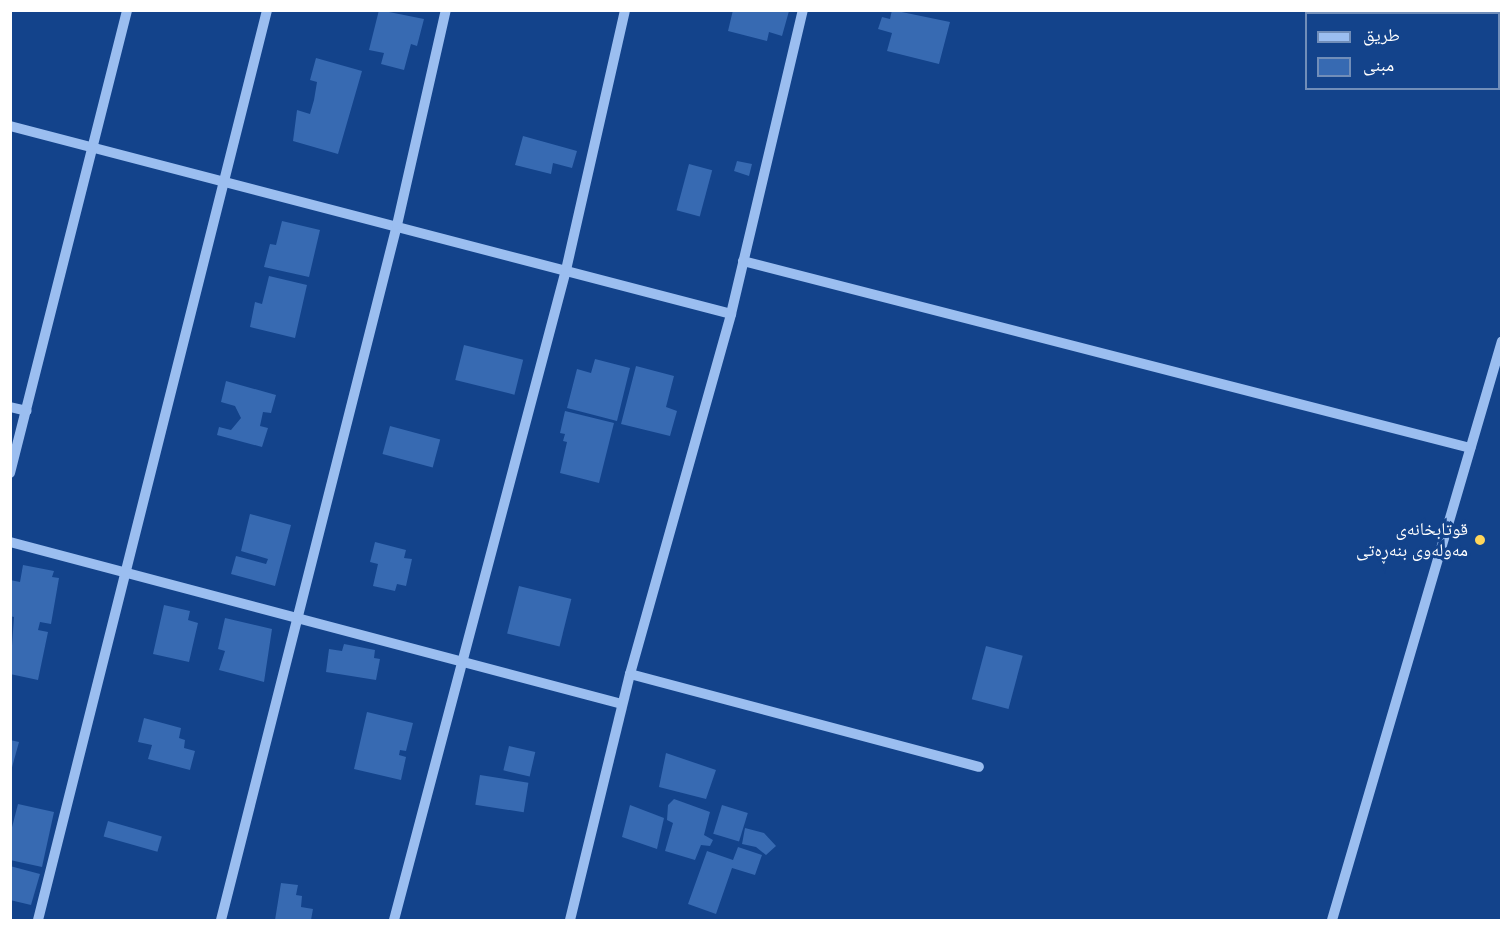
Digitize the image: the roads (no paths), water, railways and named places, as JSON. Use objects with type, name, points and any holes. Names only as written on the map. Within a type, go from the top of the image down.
[{"type":"street","points":[[10,473],[94,150],[127,10]]},
{"type":"street","points":[[38,921],[227,180],[267,10]]},
{"type":"street","points":[[221,921],[397,225],[446,10]]},
{"type":"street","points":[[394,921],[566,270],[625,10]]},
{"type":"street","points":[[570,921],[622,704],[731,314],[803,10]]},
{"type":"street","points":[[10,126],[94,150],[227,180],[731,314]]},
{"type":"street","points":[[743,261],[1470,448]]},
{"type":"street","points":[[1332,921],[1502,341]]},
{"type":"street","points":[[10,407],[27,411]]},
{"type":"street","points":[[10,542],[128,570],[622,704]]},
{"type":"street","points":[[630,674],[979,767]]},
{"type":"place","name":"قوتابخانەی مەولەوی بنەڕەتی","points":[[1480,540]]}]
